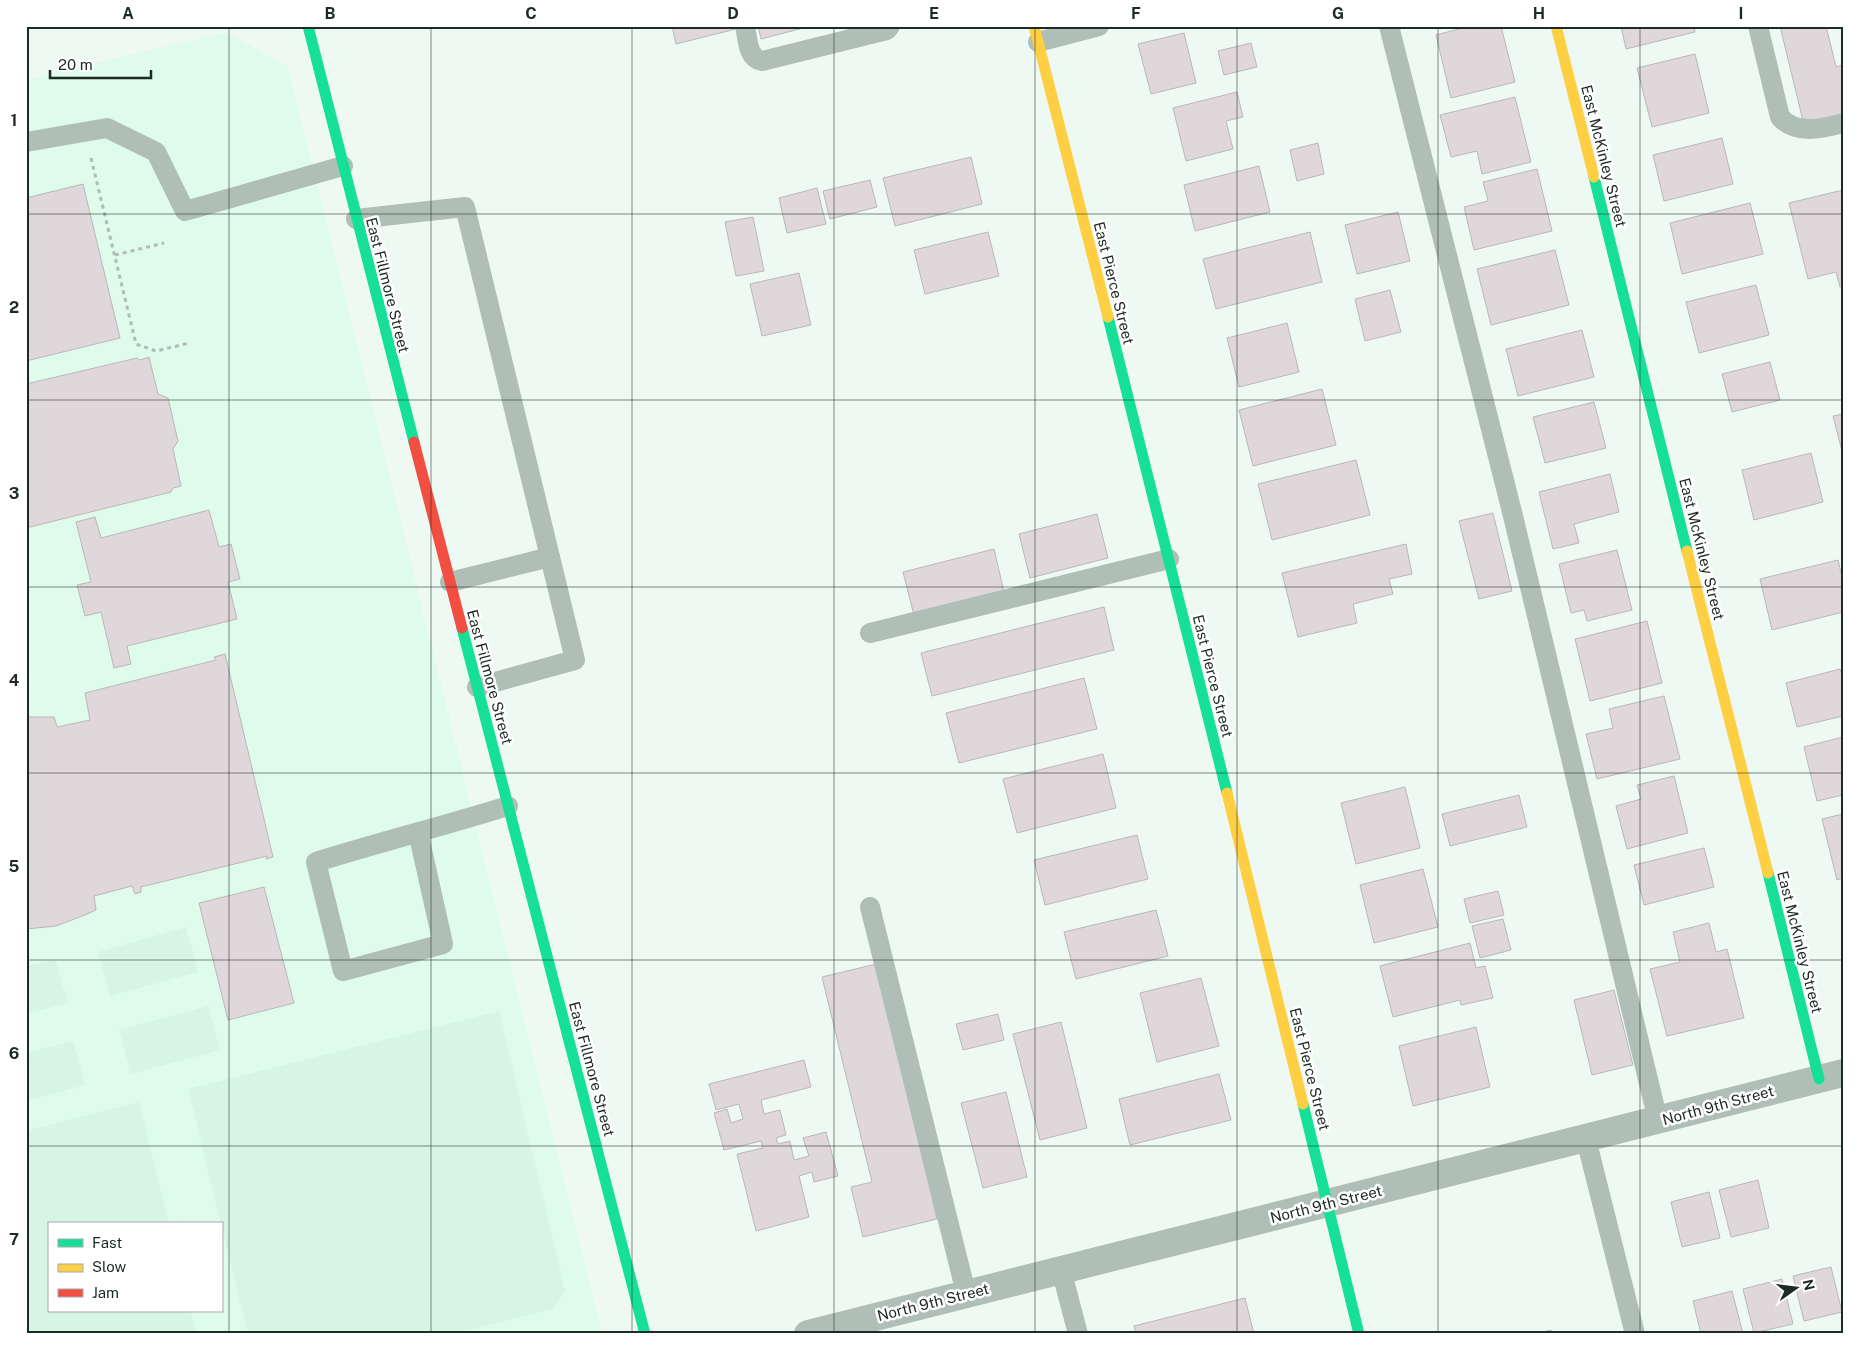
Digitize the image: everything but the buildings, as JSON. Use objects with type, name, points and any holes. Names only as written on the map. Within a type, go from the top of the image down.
[{"type":"street","name":"East Fillmore Street","points":[[308,26],[356,219],[645,1334]]},
{"type":"street","name":"East McKinley Street","points":[[1556,26],[1831,1076]]},
{"type":"street","name":"East Pierce Street","points":[[1036,34],[1169,559],[1359,1334]]},
{"type":"street","name":"North 9th Street","points":[[808,1334],[1831,1076]]},
{"type":"lane","points":[[745,26],[751,55],[756,60],[762,61],[887,30],[890,26]]},
{"type":"lane","points":[[1036,34],[1099,26]]},
{"type":"lane","points":[[1389,26],[1513,516],[1658,1121]]},
{"type":"lane","points":[[1758,26],[1780,117],[1787,126],[1826,128],[1843,124]]},
{"type":"lane","points":[[26,142],[107,128],[156,152],[185,210],[343,166]]},
{"type":"lane","points":[[356,219],[465,207],[575,660],[477,686]]},
{"type":"lane","points":[[450,582],[550,557]]},
{"type":"lane","points":[[870,633],[1169,559]]},
{"type":"lane","points":[[418,832],[443,944],[343,971],[316,862],[418,832],[508,806]]},
{"type":"lane","points":[[870,906],[966,1294]]},
{"type":"lane","points":[[1586,1139],[1635,1334]]},
{"type":"lane","points":[[1061,1269],[1078,1334]]},
{"type":"path","points":[[90,152],[136,344],[156,351],[189,343]]},
{"type":"path","points":[[115,255],[164,243]]},
{"type":"shaded area","points":[[226,32],[288,67],[602,1334],[26,1334],[26,80]]},
{"type":"shaded area","points":[[186,927],[198,972],[110,996],[98,952]]},
{"type":"shaded area","points":[[55,959],[68,1003],[26,1014],[26,967]]},
{"type":"shaded area","points":[[208,1006],[220,1050],[131,1074],[119,1030]]},
{"type":"shaded area","points":[[499,1011],[565,1291],[553,1309],[452,1334],[248,1334],[188,1089]]},
{"type":"shaded area","points":[[73,1041],[85,1085],[26,1101],[26,1053]]},
{"type":"shaded area","points":[[139,1102],[169,1222],[48,1222],[48,1312],[191,1312],[196,1334],[26,1334],[26,1131]]},
{"type":"traffic: fast","points":[[308,26],[414,442]]},
{"type":"traffic: fast","points":[[1594,177],[1687,551]]},
{"type":"traffic: fast","points":[[1108,317],[1227,793]]},
{"type":"traffic: fast","points":[[462,628],[645,1334]]},
{"type":"traffic: fast","points":[[1768,873],[1819,1079]]},
{"type":"traffic: fast","points":[[1303,1104],[1359,1334]]},
{"type":"traffic: slow","points":[[1034,26],[1108,317]]},
{"type":"traffic: slow","points":[[1556,26],[1594,177]]},
{"type":"traffic: slow","points":[[1687,551],[1768,873]]},
{"type":"traffic: slow","points":[[1227,793],[1303,1104]]},
{"type":"traffic: jam","points":[[414,442],[462,628]]}]
